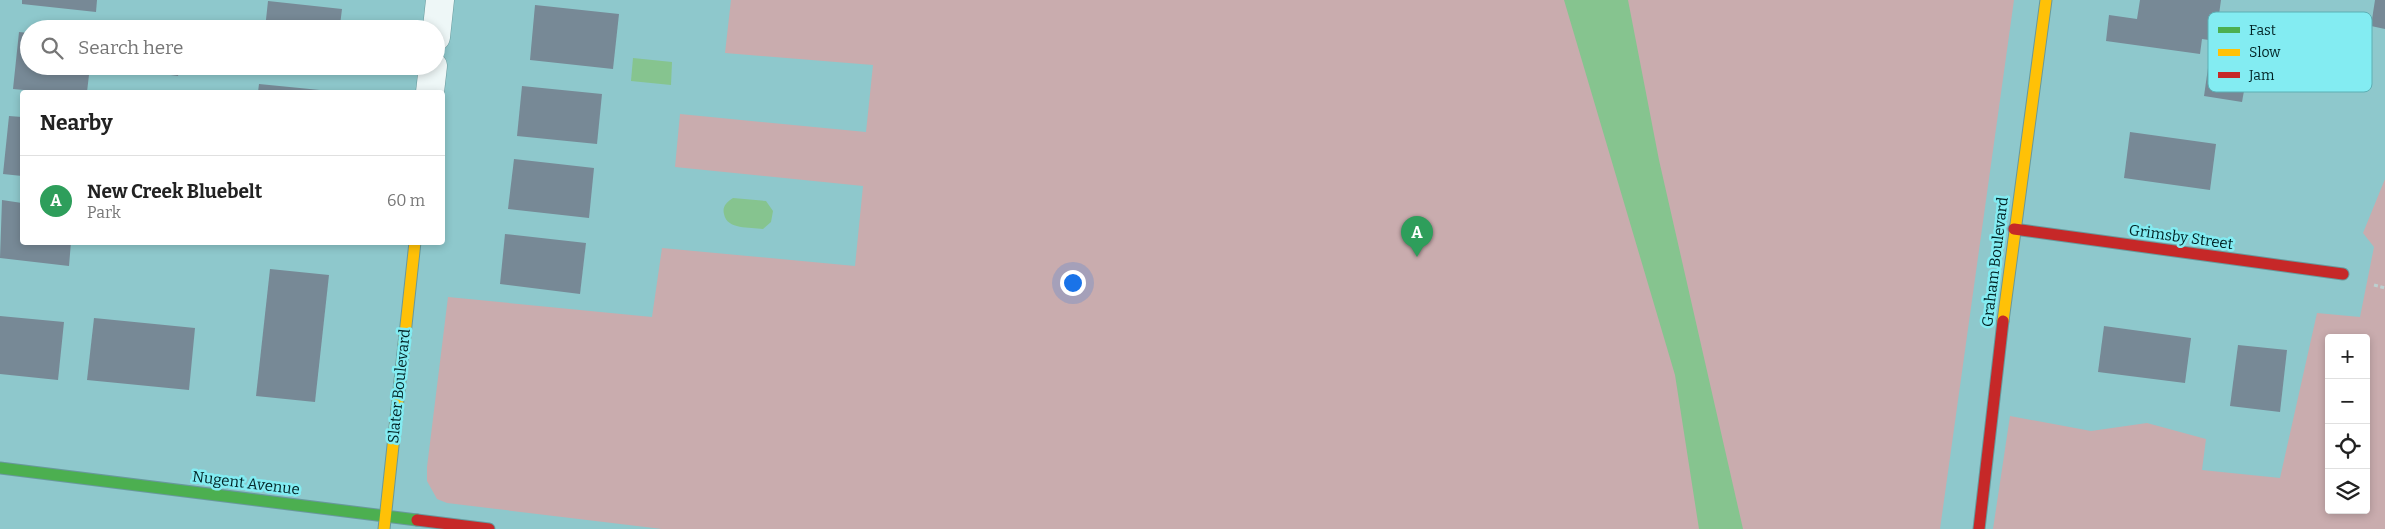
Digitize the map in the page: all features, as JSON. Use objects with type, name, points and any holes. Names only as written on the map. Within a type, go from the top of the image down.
[{"type":"street","points":[[438,20],[440,0]]},
{"type":"street","name":"Graham Boulevard","points":[[1979,529],[2014,229],[2046,0]]},
{"type":"street","points":[[430,90],[432,75]]},
{"type":"street","name":"Grimsby Street","points":[[2014,229],[2343,274]]},
{"type":"street","name":"Slater Boulevard","points":[[384,529],[415,245]]},
{"type":"street","name":"Nugent Avenue","points":[[0,468],[489,529]]},
{"type":"path","points":[[2370,284],[2385,288]]},
{"type":"shaded area","points":[[731,0],[2014,0],[1940,529],[662,529],[447,503],[437,499],[427,481],[427,467],[448,297],[652,317],[662,248],[855,266],[863,186],[675,167],[680,114],[866,132],[873,65],[725,53]]},
{"type":"shaded area","points":[[1564,0],[1628,0],[1659,160],[1743,529],[1699,529],[1675,375]]},
{"type":"shaded area","points":[[633,58],[672,62],[671,85],[631,81]]},
{"type":"shaded area","points":[[2385,179],[2385,529],[1993,529],[2010,416],[2091,431],[2147,423],[2206,439],[2202,470],[2280,478],[2317,313],[2360,317],[2374,247],[2363,233]]},
{"type":"shaded area","points":[[733,198],[766,201],[773,211],[771,222],[763,229],[740,227],[730,223],[724,214],[724,206]]},
{"type":"building","points":[[22,0],[97,0],[96,12],[22,4]]},
{"type":"building","points":[[2140,0],[2221,0],[2219,12],[2208,12],[2208,40],[2202,39],[2200,54],[2106,41],[2109,15],[2137,19]]},
{"type":"building","points":[[2375,0],[2385,0],[2385,29],[2372,26]]},
{"type":"building","points":[[268,1],[342,9],[341,20],[266,20]]},
{"type":"building","points":[[535,5],[619,14],[613,69],[530,60]]},
{"type":"building","points":[[19,32],[20,75],[89,75],[87,90],[13,89]]},
{"type":"building","points":[[2208,68],[2208,92],[2244,92],[2242,102],[2204,96]]},
{"type":"building","points":[[259,84],[320,90],[258,90]]},
{"type":"building","points":[[522,86],[602,94],[597,144],[517,136]]},
{"type":"building","points":[[9,116],[20,117],[20,176],[3,174]]},
{"type":"building","points":[[2130,132],[2216,144],[2210,190],[2124,178]]},
{"type":"building","points":[[514,159],[594,168],[589,218],[508,209]]},
{"type":"building","points":[[2,200],[20,203],[20,245],[71,245],[69,266],[0,258]]},
{"type":"building","points":[[505,234],[586,243],[580,294],[500,284]]},
{"type":"building","points":[[270,269],[329,275],[315,402],[256,396]]},
{"type":"building","points":[[0,316],[64,322],[58,380],[0,374]]},
{"type":"building","points":[[94,318],[195,328],[189,390],[87,380]]},
{"type":"building","points":[[2104,326],[2191,338],[2185,383],[2098,372]]},
{"type":"building","points":[[2238,345],[2287,350],[2280,412],[2230,406]]},
{"type":"traffic: fast","points":[[0,468],[417,520]]},
{"type":"traffic: slow","points":[[2003,321],[2046,0]]},
{"type":"traffic: slow","points":[[384,529],[415,245]]},
{"type":"traffic: jam","points":[[2014,229],[2343,274]]},
{"type":"traffic: jam","points":[[1979,529],[2003,321]]},
{"type":"traffic: jam","points":[[417,520],[489,529]]},
{"type":"place","name":"New Creek Bluebelt","points":[[1417,257]]}]
